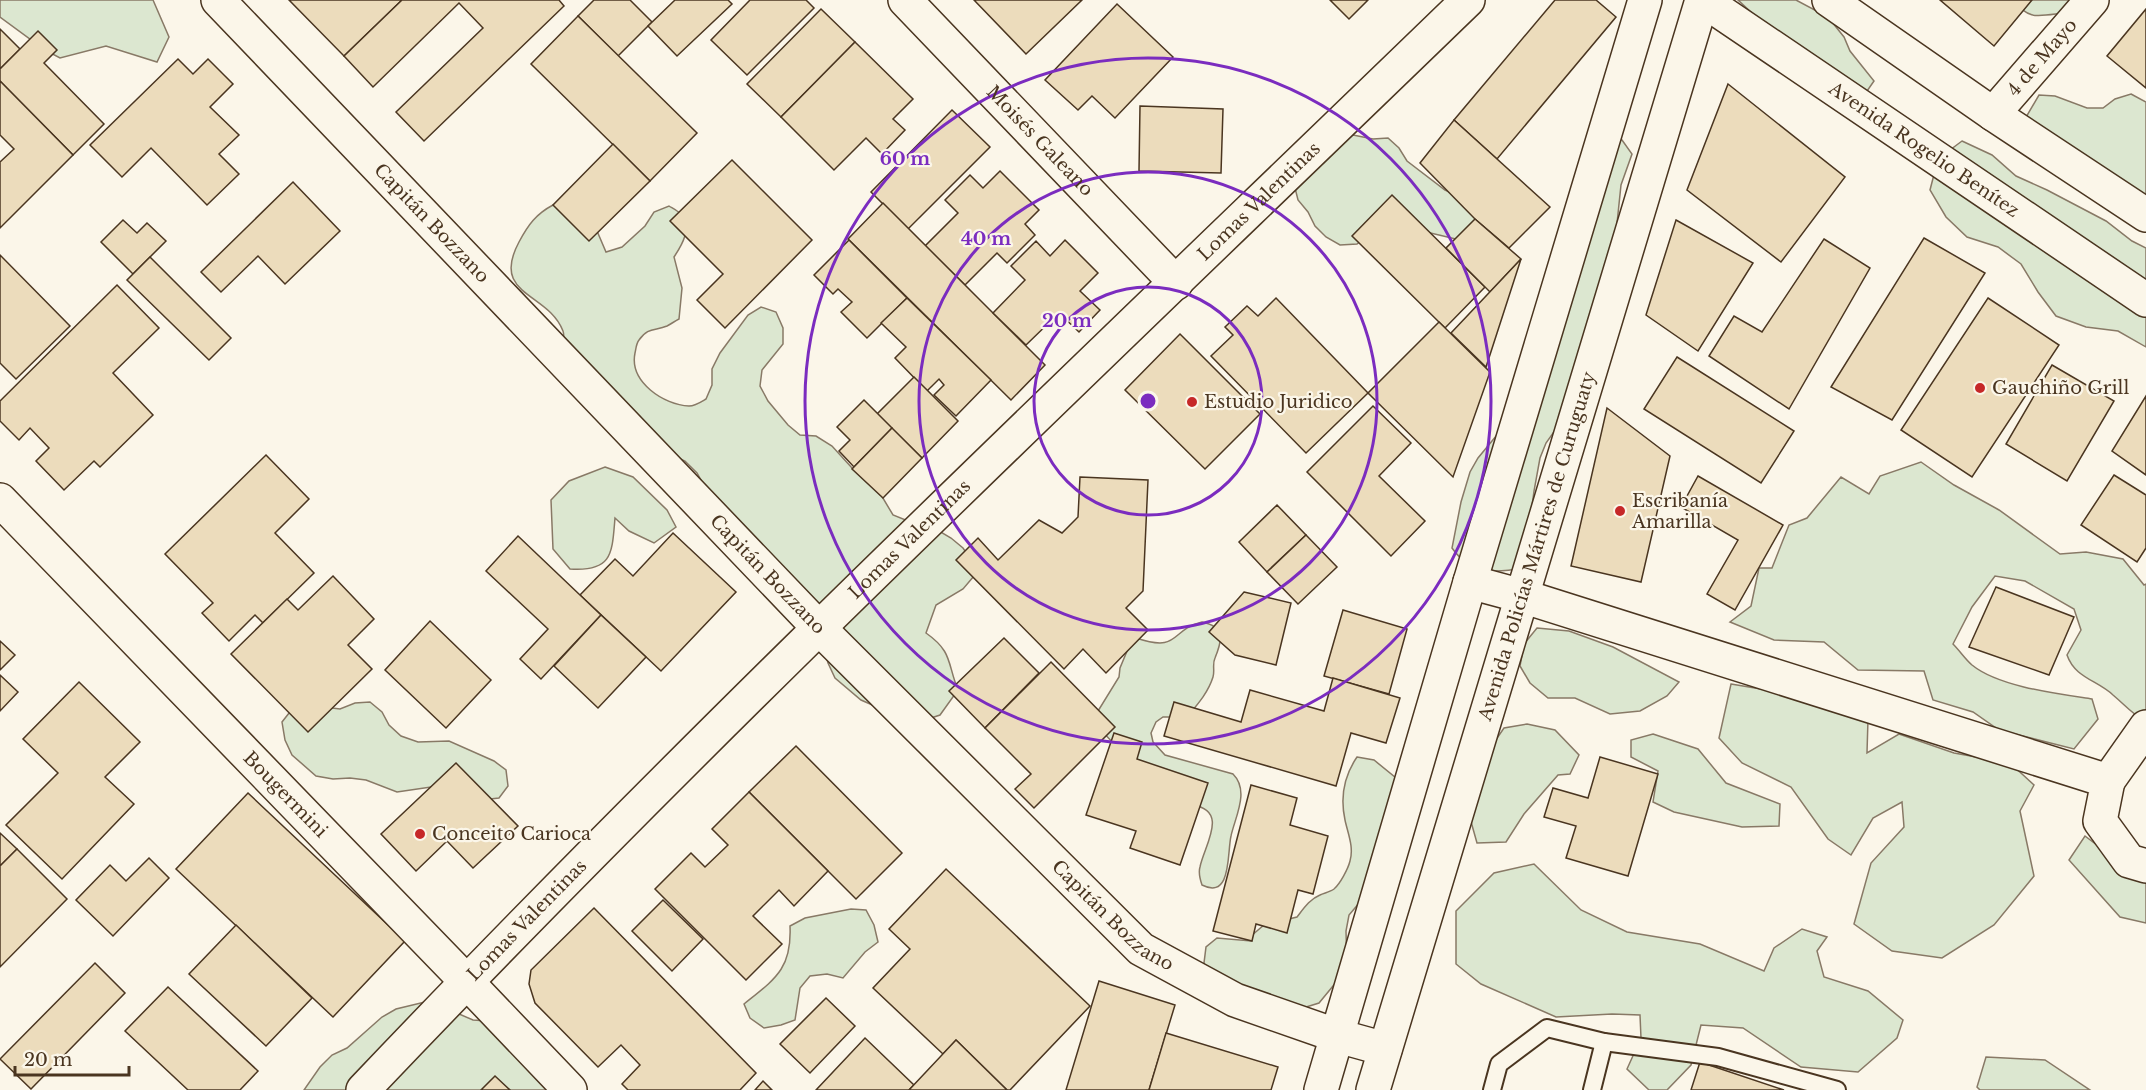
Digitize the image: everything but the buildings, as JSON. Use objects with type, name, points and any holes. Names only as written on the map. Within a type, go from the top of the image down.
[{"type":"street","name":"Capitán Bozzano","points":[[218,0],[819,628],[1141,948],[1235,1000],[1338,1036],[1385,1049]]},
{"type":"street","name":"Moisés Galeano","points":[[905,0],[1176,283]]},
{"type":"street","name":"Lomas Valentinas","points":[[363,1090],[466,981],[819,628],[1468,0]]},
{"type":"street","points":[[1322,1090],[1470,582],[1645,0]]},
{"type":"street","name":"Avenida Rogelio Benítez","points":[[1702,0],[2146,300]]},
{"type":"street","name":"Avenida Policías Mártires de Curuguaty","points":[[1373,1090],[1702,0]]},
{"type":"street","points":[[1829,0],[1993,114],[2146,215]]},
{"type":"street","name":"4 de Mayo","points":[[1993,114],[2092,0]]},
{"type":"street","name":"Bougermini","points":[[0,500],[570,1090]]},
{"type":"street","points":[[1470,582],[1522,596],[2108,781]]},
{"type":"street","points":[[2146,727],[2108,781],[2100,821],[2128,861],[2146,866]]},
{"type":"lane","points":[[1492,1090],[1499,1064],[1547,1029],[1604,1042],[1718,1057],[1837,1090]]},
{"type":"lane","points":[[1592,1090],[1604,1042]]},
{"type":"green space","points":[[0,0],[153,0],[169,37],[157,62],[106,46],[60,58],[45,50],[0,17]]},
{"type":"green space","points":[[1738,0],[1796,0],[1828,17],[1844,37],[1850,51],[1874,81],[1865,94],[1768,28]]},
{"type":"green space","points":[[2013,0],[2090,0],[2071,12],[2037,16],[2027,13]]},
{"type":"green space","points":[[2131,94],[2146,102],[2146,203],[2022,124],[2039,95],[2055,96],[2087,108],[2103,108],[2115,99]]},
{"type":"green space","points":[[1343,133],[1373,139],[1388,138],[1399,148],[1407,161],[1445,190],[1459,196],[1481,218],[1478,233],[1464,241],[1418,230],[1369,234],[1357,244],[1340,245],[1326,237],[1315,226],[1308,212],[1298,200],[1294,184]]},
{"type":"green space","points":[[1605,138],[1622,140],[1632,154],[1621,185],[1616,233],[1556,429],[1546,443],[1540,458],[1524,568],[1493,571],[1475,568],[1459,557],[1452,548],[1461,502],[1470,472],[1478,458],[1511,418]]},
{"type":"green space","points":[[1962,141],[1992,155],[2016,176],[2106,221],[2132,241],[2146,248],[2146,347],[2118,331],[2086,327],[2056,316],[2021,264],[1998,247],[1967,237],[1946,217],[1930,190],[1938,159]]},
{"type":"green space","points":[[553,205],[568,205],[594,224],[606,252],[622,247],[645,226],[654,212],[669,206],[679,212],[684,220],[685,237],[674,257],[682,288],[679,319],[667,326],[645,333],[638,342],[635,353],[637,373],[650,390],[679,405],[698,404],[706,399],[712,385],[712,369],[720,353],[748,315],[761,307],[776,312],[783,328],[783,344],[762,370],[760,386],[768,401],[788,425],[800,435],[816,436],[832,446],[852,468],[877,488],[893,515],[908,521],[924,522],[963,548],[972,561],[974,576],[963,589],[936,605],[926,633],[945,652],[958,690],[940,715],[925,720],[877,707],[861,700],[835,678],[824,647],[706,489],[697,473],[685,461],[655,447],[563,349],[564,333],[556,318],[516,284],[512,273],[512,260],[526,230],[537,216]]},
{"type":"green space","points":[[1921,462],[1954,485],[1999,510],[2060,554],[2086,552],[2123,559],[2144,585],[2146,584],[2146,722],[2107,690],[2075,669],[2067,655],[2081,630],[2074,609],[2025,581],[1995,576],[1972,607],[1953,644],[1972,665],[1998,679],[2030,688],[2092,699],[2098,719],[2074,749],[1999,730],[1973,712],[1933,700],[1924,671],[1858,670],[1824,642],[1774,640],[1730,622],[1751,606],[1759,568],[1772,568],[1789,525],[1807,518],[1841,477],[1869,494],[1880,476]]},
{"type":"green space","points":[[605,467],[633,477],[667,510],[676,527],[654,543],[629,531],[615,518],[613,541],[608,558],[595,567],[570,569],[553,549],[551,500],[569,481]]},
{"type":"green space","points":[[1202,622],[1215,627],[1220,636],[1211,683],[1187,717],[1163,717],[1156,722],[1151,733],[1153,742],[1165,755],[1233,774],[1238,781],[1240,804],[1231,836],[1226,873],[1219,886],[1212,888],[1202,885],[1199,874],[1212,830],[1210,814],[1203,808],[1192,805],[1116,746],[1098,727],[1098,711],[1119,677],[1120,668],[1130,644],[1136,638],[1150,642],[1168,642],[1184,630]]},
{"type":"green space","points":[[1537,628],[1569,631],[1613,647],[1679,682],[1667,696],[1640,711],[1610,714],[1575,698],[1548,698],[1530,683],[1520,666],[1524,644]]},
{"type":"green space","points":[[1731,684],[1773,691],[1868,719],[1867,753],[1899,734],[1954,753],[2010,763],[2034,785],[2020,811],[2034,876],[1994,925],[1942,958],[1892,951],[1854,924],[1871,863],[1904,827],[1902,802],[1873,818],[1851,855],[1828,839],[1791,787],[1742,763],[1719,738]]},
{"type":"green space","points":[[370,702],[382,712],[389,725],[401,736],[418,742],[449,741],[494,761],[506,770],[508,786],[499,798],[481,800],[431,787],[397,792],[366,780],[316,776],[292,755],[285,740],[282,722],[293,708],[340,709],[355,703]]},
{"type":"green space","points":[[1527,724],[1555,730],[1579,755],[1570,774],[1558,775],[1524,814],[1506,842],[1477,843],[1468,811],[1493,744],[1504,728]]},
{"type":"green space","points":[[1653,734],[1698,749],[1726,783],[1780,804],[1779,826],[1742,827],[1674,812],[1653,802],[1658,771],[1631,757],[1631,740]]},
{"type":"green space","points":[[1357,757],[1374,760],[1401,782],[1360,902],[1349,915],[1346,931],[1347,969],[1319,1003],[1303,1008],[1206,978],[1204,963],[1206,947],[1217,938],[1251,941],[1251,936],[1264,925],[1297,917],[1313,899],[1339,884],[1348,868],[1351,856],[1343,803],[1344,787]]},
{"type":"green space","points":[[2085,836],[2118,861],[2146,870],[2146,923],[2120,917],[2069,860]]},
{"type":"green space","points":[[1534,864],[1581,910],[1627,932],[1700,944],[1764,971],[1774,948],[1802,929],[1827,937],[1817,951],[1824,977],[1868,991],[1903,1020],[1897,1038],[1858,1072],[1801,1067],[1743,1028],[1701,1025],[1691,1065],[1667,1090],[1649,1090],[1627,1069],[1641,1038],[1640,1015],[1556,1017],[1481,984],[1456,964],[1456,911],[1494,873]]},
{"type":"green space","points":[[851,909],[866,910],[874,925],[878,942],[865,952],[843,978],[827,974],[810,976],[800,988],[795,1020],[764,1028],[750,1018],[744,1004],[773,980],[779,972],[788,953],[790,926],[805,918]]},
{"type":"green space","points":[[429,1001],[473,1020],[488,1021],[558,1090],[304,1090],[320,1067],[332,1055],[347,1048],[382,1017],[396,1009]]},
{"type":"green space","points":[[1986,1057],[2045,1060],[2090,1090],[1980,1090],[1977,1087]]},
{"type":"place","name":"Gauchiño Grill","points":[[1980,388]]},
{"type":"place","name":"Estudio Juridico","points":[[1192,402]]},
{"type":"place","name":"Escribanía Amarilla","points":[[1620,511]]},
{"type":"place","name":"Conceito Carioca","points":[[420,834]]}]
